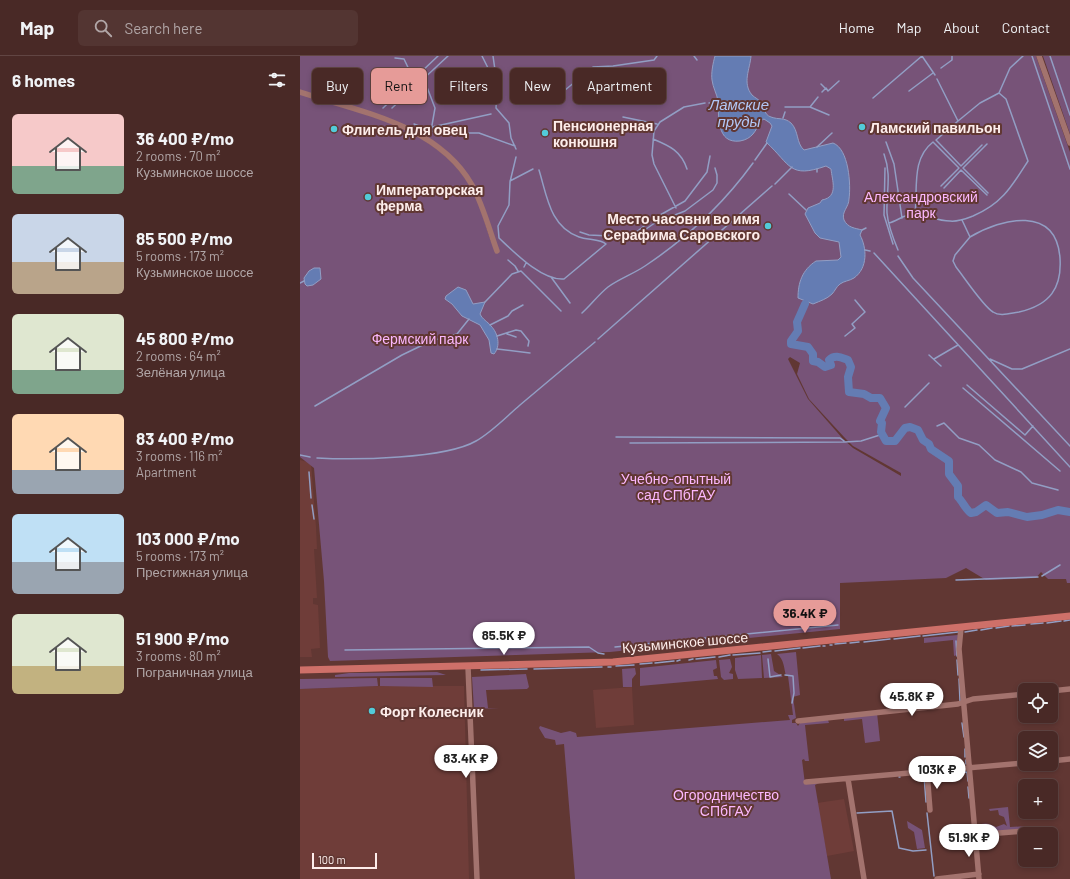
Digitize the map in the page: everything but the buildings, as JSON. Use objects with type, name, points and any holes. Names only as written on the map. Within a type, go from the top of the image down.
[{"type":"main road","name":"Кузьминское шоссе","points":[[300,670],[468,667],[637,660],[1070,616]]},
{"type":"street","points":[[1039,56],[1070,143]]},
{"type":"street","points":[[300,92],[393,123],[422,136],[442,150],[458,166],[472,185],[497,251]]},
{"type":"street","points":[[937,879],[979,876],[959,649],[961,628]]},
{"type":"street","points":[[468,667],[477,879]]},
{"type":"street","points":[[1058,690],[1070,689]]},
{"type":"street","points":[[798,721],[1018,695]]},
{"type":"street","points":[[1058,760],[1070,759]]},
{"type":"street","points":[[806,782],[1018,764]]},
{"type":"street","points":[[927,772],[930,810]]},
{"type":"street","points":[[848,779],[864,879]]},
{"type":"street","points":[[975,835],[1018,832]]},
{"type":"shaded area","points":[[300,460],[311,463],[316,527],[317,549],[314,549],[317,598],[313,598],[313,604],[318,605],[320,648],[311,649],[312,657],[300,657]]},
{"type":"shaded area","points":[[380,686],[464,686],[469,879],[300,879],[300,689]]},
{"type":"shaded area","points":[[632,687],[634,725],[596,728],[593,690]]},
{"type":"shaded area","points":[[844,799],[854,851],[827,856],[817,803]]},
{"type":"green space","points":[[300,56],[1036,56],[1070,152],[1070,511],[1057,509],[1040,514],[1014,515],[1021,517],[1035,517],[1056,513],[1070,514],[1070,583],[1067,583],[1066,579],[1048,579],[1041,572],[1036,578],[986,580],[966,568],[946,578],[840,583],[840,629],[610,652],[330,661],[328,657],[324,581],[314,468],[300,457],[300,94],[312,98],[312,104],[332,104],[367,115],[338,104],[363,104],[363,68],[312,68],[312,94],[300,90]],"holes":[[[385,121],[427,137],[442,147],[454,158],[476,190],[491,241],[475,195],[467,181],[452,162],[434,147],[414,134]],[[790,357],[800,363],[797,374],[809,399],[853,446],[901,473],[901,476],[853,448],[843,439],[808,399],[788,359]]]},
{"type":"green space","points":[[1043,56],[1070,56],[1070,134]]},
{"type":"green space","points":[[958,635],[957,655],[954,656],[953,640],[924,643],[924,638]]},
{"type":"green space","name":"Огородничество СПбГАУ","points":[[796,652],[800,695],[793,697],[796,718],[792,720],[792,723],[796,723],[798,726],[800,723],[828,720],[829,723],[805,725],[809,761],[805,761],[804,759],[802,760],[805,784],[819,783],[815,785],[831,879],[575,879],[564,744],[556,745],[555,740],[545,738],[539,728],[540,726],[561,733],[570,731],[576,733],[577,737],[790,720],[788,715],[793,715],[788,676],[786,676],[782,661],[777,654]]},
{"type":"green space","points":[[771,654],[774,671],[783,677],[764,678],[762,655]]},
{"type":"green space","points":[[761,655],[762,678],[738,679],[735,670],[735,658]]},
{"type":"green space","points":[[730,659],[732,667],[729,673],[733,674],[733,679],[724,680],[721,677],[719,660]]},
{"type":"green space","points":[[716,660],[717,668],[713,670],[714,676],[717,676],[718,679],[640,686],[640,668]]},
{"type":"green space","points":[[635,668],[636,674],[632,679],[632,687],[623,687],[622,669]]},
{"type":"green space","points":[[437,672],[446,675],[335,677],[335,675],[349,673]]},
{"type":"green space","points":[[526,674],[529,687],[527,689],[486,690],[488,708],[499,708],[474,709],[472,677]]},
{"type":"green space","points":[[377,678],[378,686],[300,689],[300,679]]},
{"type":"green space","points":[[380,678],[432,678],[433,687],[380,686]]},
{"type":"green space","points":[[877,713],[880,741],[865,743],[862,719],[844,721],[844,718]]},
{"type":"green space","points":[[1008,807],[1010,827],[1027,826],[1027,827],[1018,827],[1018,830],[977,832],[976,826],[982,824],[989,824],[996,827],[1004,824],[1007,826],[1004,817],[999,815],[998,810],[990,811],[989,809]]},
{"type":"green space","points":[[907,821],[922,830],[925,848],[917,849],[914,832],[908,828]]},
{"type":"water","name":"Ламские пруды","points":[[715,56],[751,56],[747,76],[747,86],[749,90],[760,102],[767,115],[786,120],[794,126],[801,147],[804,150],[833,143],[843,152],[848,168],[850,193],[849,202],[843,217],[846,223],[850,226],[862,230],[860,235],[864,246],[865,258],[859,274],[837,286],[832,294],[823,300],[813,304],[798,298],[798,292],[800,282],[807,268],[816,261],[838,260],[841,257],[839,242],[820,238],[815,233],[805,214],[808,208],[820,203],[833,192],[831,169],[826,166],[805,171],[792,168],[766,142],[772,126],[764,119],[760,121],[755,131],[748,138],[740,141],[732,141],[727,138],[720,128],[718,101],[712,80],[712,68]]},
{"type":"water","points":[[314,268],[320,268],[321,279],[313,285],[307,286],[304,278],[309,271]]},
{"type":"water","points":[[458,287],[466,290],[473,304],[485,302],[480,314],[482,318],[490,324],[497,336],[498,343],[494,354],[491,353],[489,340],[480,325],[462,316],[452,304],[445,299],[446,296]]},
{"type":"waterway","points":[[383,108],[438,56]]},
{"type":"waterway","points":[[392,108],[448,56]]},
{"type":"waterway","points":[[482,56],[488,68]]},
{"type":"waterway","points":[[493,56],[495,68]]},
{"type":"waterway","points":[[565,90],[593,67],[613,66],[654,60],[657,56]]},
{"type":"waterway","points":[[694,56],[697,60]]},
{"type":"waterway","points":[[922,56],[935,75]]},
{"type":"waterway","points":[[873,98],[922,56]]},
{"type":"waterway","points":[[941,68],[952,60],[952,56]]},
{"type":"waterway","points":[[999,93],[1010,68],[1023,56]]},
{"type":"waterway","points":[[1032,56],[1070,169]]},
{"type":"waterway","points":[[1050,56],[1070,115]]},
{"type":"waterway","points":[[395,58],[404,59],[408,68]]},
{"type":"waterway","points":[[909,91],[933,73]]},
{"type":"waterway","points":[[937,79],[958,121],[936,140],[961,166],[982,145]]},
{"type":"waterway","points":[[822,92],[826,88],[828,91],[839,81]]},
{"type":"waterway","points":[[821,84],[825,88]]},
{"type":"waterway","points":[[427,87],[435,108],[431,131]]},
{"type":"waterway","points":[[889,223],[907,215],[914,214],[945,221],[962,220],[992,206],[999,200],[1017,178],[1028,161],[1006,99],[999,93],[980,103],[958,121]]},
{"type":"waterway","points":[[810,107],[818,97]]},
{"type":"waterway","points":[[676,208],[654,164],[652,155],[654,131],[660,122],[684,107],[705,103]]},
{"type":"waterway","points":[[709,103],[718,103]]},
{"type":"waterway","points":[[496,104],[496,108],[509,123],[511,138],[516,149]]},
{"type":"waterway","points":[[785,107],[810,107],[829,115]]},
{"type":"waterway","points":[[783,118],[785,112]]},
{"type":"waterway","points":[[432,127],[491,114]]},
{"type":"waterway","points":[[623,117],[657,124]]},
{"type":"waterway","points":[[414,124],[437,133],[479,133],[515,146]]},
{"type":"waterway","points":[[817,147],[832,133]]},
{"type":"waterway","points":[[653,139],[665,144],[678,153],[687,169]]},
{"type":"waterway","points":[[886,142],[894,164],[902,218]]},
{"type":"waterway","points":[[915,214],[918,166],[921,157],[933,142],[959,168],[941,186]]},
{"type":"waterway","points":[[755,160],[767,143]]},
{"type":"waterway","points":[[987,144],[963,168],[988,193]]},
{"type":"waterway","points":[[884,154],[888,170],[887,213],[891,232],[898,250]]},
{"type":"waterway","points":[[620,237],[635,233],[653,219],[685,201],[707,172],[710,156]]},
{"type":"waterway","points":[[516,157],[510,182],[509,205],[498,226],[499,238],[520,258],[538,271],[556,278],[564,279],[606,244],[601,241],[579,237],[569,232],[562,226],[551,210],[539,170]]},
{"type":"waterway","points":[[582,313],[608,287],[645,266],[690,232],[730,192],[753,163]]},
{"type":"waterway","points":[[775,184],[792,167]]},
{"type":"waterway","points":[[619,241],[633,238],[662,218],[670,217],[685,211],[713,190],[717,183],[715,168]]},
{"type":"waterway","points":[[885,168],[884,215],[893,244]]},
{"type":"waterway","points":[[510,181],[533,169]]},
{"type":"waterway","points":[[944,188],[961,170],[987,195]]},
{"type":"waterway","points":[[598,339],[772,186]]},
{"type":"waterway","points":[[789,194],[806,210]]},
{"type":"waterway","points":[[962,220],[970,237],[983,230],[1011,221],[1026,220],[1038,223],[1049,230],[1056,241],[1060,258],[1059,278],[1052,294],[1039,305],[1030,309],[1006,314],[993,312],[979,298],[953,261],[955,255],[970,237]]},
{"type":"waterway","points":[[862,230],[866,228]]},
{"type":"waterway","points":[[580,232],[589,235],[610,236]]},
{"type":"waterway","points":[[865,250],[870,251]]},
{"type":"waterway","points":[[874,253],[1070,467]]},
{"type":"waterway","points":[[898,256],[913,278],[1070,446]]},
{"type":"waterway","points":[[508,260],[518,271]]},
{"type":"waterway","points":[[524,267],[526,263]]},
{"type":"waterway","points":[[485,302],[512,274],[521,271],[561,311]]},
{"type":"waterway","points":[[551,277],[570,303]]},
{"type":"waterway","points":[[300,283],[304,281]]},
{"type":"waterway","points":[[845,336],[855,328],[852,324],[865,312],[855,300]]},
{"type":"waterway","points":[[805,304],[797,322],[798,331],[791,341],[791,344],[808,347],[813,354],[813,361],[818,362],[825,367],[831,365],[829,360],[834,357],[848,360],[851,367],[848,377],[849,392],[864,394],[871,398],[880,398],[886,408],[880,421],[882,423],[881,432],[886,441],[895,441],[905,428],[910,427],[918,430],[923,440],[929,444],[931,449],[949,461],[949,474],[958,486],[958,497],[969,512],[976,512],[986,505],[997,513],[1008,512],[1027,517],[1042,515],[1058,510],[1070,512]]},
{"type":"waterway","points":[[490,325],[508,316],[512,311],[523,305]]},
{"type":"waterway","points":[[315,406],[402,355],[431,341],[457,334],[469,319]]},
{"type":"waterway","points":[[497,336],[516,330],[521,331],[529,341],[528,346]]},
{"type":"waterway","points":[[507,334],[516,337]]},
{"type":"waterway","points":[[317,458],[353,459],[399,457],[443,452],[462,447],[476,441],[488,433],[595,342]]},
{"type":"waterway","points":[[934,359],[958,345]]},
{"type":"waterway","points":[[497,349],[530,353]]},
{"type":"waterway","points":[[990,359],[1012,369],[1022,369],[1070,349]]},
{"type":"waterway","points":[[929,355],[941,366]]},
{"type":"waterway","points":[[905,407],[929,383]]},
{"type":"waterway","points":[[967,385],[1025,435],[1033,426]]},
{"type":"waterway","points":[[963,388],[1060,471]]},
{"type":"waterway","points":[[937,426],[944,423],[959,438],[979,445],[995,460],[1021,472],[1032,483],[1058,490]]},
{"type":"waterway","points":[[630,443],[845,442],[861,441],[883,434]]},
{"type":"waterway","points":[[616,437],[840,438],[844,441]]},
{"type":"waterway","points":[[300,455],[310,457]]},
{"type":"waterway","points":[[309,472],[311,498]]},
{"type":"waterway","points":[[312,505],[314,519]]},
{"type":"waterway","points":[[1042,576],[1060,565]]},
{"type":"waterway","points":[[956,580],[1038,577]]},
{"type":"waterway","points":[[1064,621],[1070,620]]},
{"type":"waterway","points":[[1047,623],[1061,621]]},
{"type":"waterway","points":[[1031,624],[1043,623]]},
{"type":"waterway","points":[[615,647],[838,625]]},
{"type":"waterway","points":[[1012,626],[1025,625]]},
{"type":"waterway","points":[[996,628],[1009,626]]},
{"type":"waterway","points":[[981,630],[992,628]]},
{"type":"waterway","points":[[965,632],[977,630]]},
{"type":"waterway","points":[[923,636],[958,632]]},
{"type":"waterway","points":[[894,639],[920,636]]},
{"type":"waterway","points":[[864,642],[890,639]]},
{"type":"waterway","points":[[956,641],[957,656]]},
{"type":"waterway","points":[[850,643],[859,642]]},
{"type":"waterway","points":[[835,644],[846,643]]},
{"type":"waterway","points":[[803,648],[820,646]]},
{"type":"waterway","points":[[345,650],[589,647],[598,653],[604,654]]},
{"type":"waterway","points":[[775,651],[800,648]]},
{"type":"waterway","points":[[763,652],[771,651]]},
{"type":"waterway","points":[[733,655],[760,653]]},
{"type":"waterway","points":[[719,657],[730,655]]},
{"type":"waterway","points":[[696,659],[715,657]]},
{"type":"waterway","points":[[689,660],[693,659]]},
{"type":"waterway","points":[[768,659],[770,677],[781,675]]},
{"type":"waterway","points":[[957,660],[958,675]]},
{"type":"waterway","points":[[655,663],[674,661]]},
{"type":"waterway","points":[[640,664],[652,663]]},
{"type":"waterway","points":[[616,666],[634,665]]},
{"type":"waterway","points":[[534,669],[602,667]]},
{"type":"waterway","points":[[481,670],[527,669]]},
{"type":"waterway","points":[[785,675],[793,676],[794,693],[792,703]]},
{"type":"waterway","points":[[959,679],[960,701]]},
{"type":"waterway","points":[[962,723],[964,737]]},
{"type":"waterway","points":[[965,749],[965,757]]},
{"type":"waterway","points":[[967,772],[968,781]]},
{"type":"waterway","points":[[931,775],[967,772]]},
{"type":"waterway","points":[[913,776],[923,775]]},
{"type":"waterway","points":[[924,775],[926,802]]},
{"type":"waterway","points":[[968,787],[969,798]]},
{"type":"waterway","points":[[857,813],[892,811],[899,848],[913,851],[926,850]]},
{"type":"waterway","points":[[927,813],[934,876]]},
{"type":"place","name":"Ламский павильон","points":[[862,127]]},
{"type":"place","name":"Флигель для овец","points":[[334,129]]},
{"type":"place","name":"Пенсионерная конюшня","points":[[545,133]]},
{"type":"place","name":"Императорская ферма","points":[[368,197]]},
{"type":"place","name":"Место часовни во имя Серафима Саровского","points":[[768,226]]},
{"type":"place","name":"Форт Колесник","points":[[372,711]]},
{"type":"park label","name":"Александровский парк","points":[[921,204]]},
{"type":"park label","name":"Фермский парк","points":[[420,338]]},
{"type":"park label","name":"Учебно-опытный сад СПбГАУ","points":[[676,486]]}]
